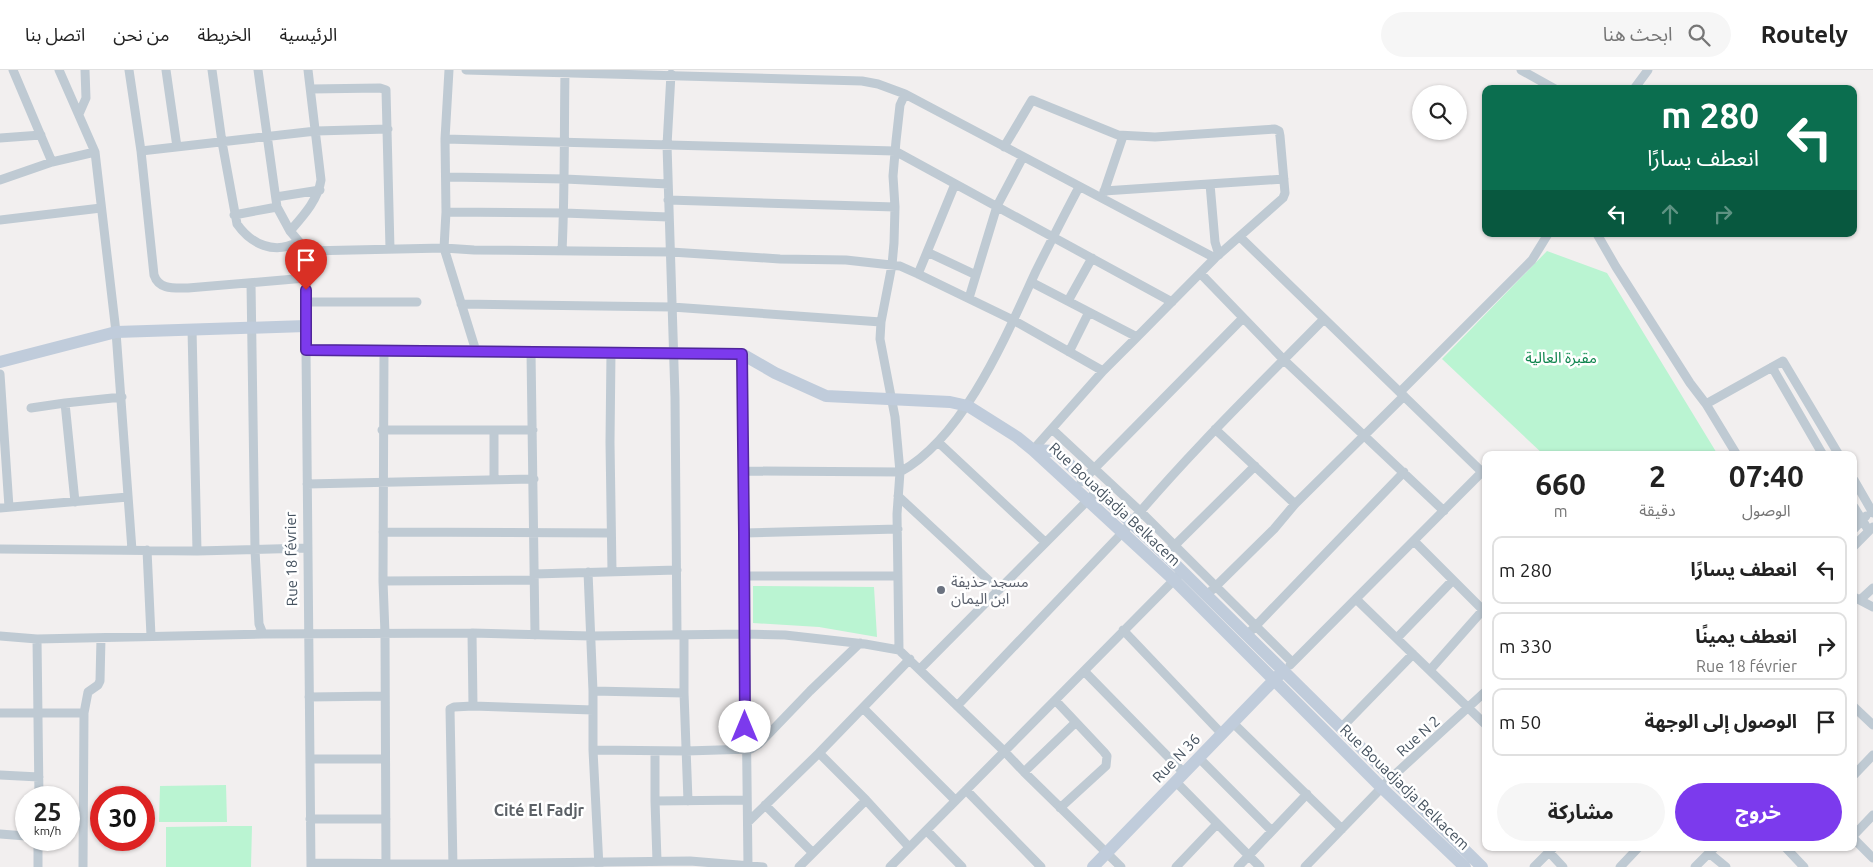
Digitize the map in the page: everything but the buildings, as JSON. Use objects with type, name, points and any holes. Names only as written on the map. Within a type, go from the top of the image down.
[{"type":"street","points":[[14,70],[52,162]]},
{"type":"street","points":[[59,70],[95,152],[116,332],[132,550]]},
{"type":"street","points":[[79,114],[86,98],[85,70]]},
{"type":"street","points":[[129,70],[141,151],[156,281],[161,285],[172,288],[306,278]]},
{"type":"street","points":[[166,70],[177,147]]},
{"type":"street","points":[[212,70],[222,142],[237,224],[254,241],[271,247],[282,248],[298,242]]},
{"type":"street","points":[[258,70],[277,207],[290,231],[307,251],[444,248],[671,252],[780,259],[846,260],[892,265],[918,274],[1013,320],[1103,371]]},
{"type":"street","points":[[290,231],[303,216],[320,190],[321,180],[308,70]]},
{"type":"street","points":[[449,70],[445,139],[446,212],[444,248],[476,351]]},
{"type":"street","points":[[466,70],[670,74],[862,81],[878,84],[905,94],[1079,187],[1103,195],[1217,257]]},
{"type":"street","points":[[1521,70],[1548,85]]},
{"type":"street","points":[[1637,85],[1648,70]]},
{"type":"street","points":[[562,251],[565,179],[565,72]]},
{"type":"street","points":[[670,74],[667,145],[668,217],[671,252],[677,570],[688,801]]},
{"type":"street","points":[[310,89],[384,88],[387,94],[390,249]]},
{"type":"street","points":[[899,650],[897,576],[900,472],[896,417],[880,340],[881,322],[892,265],[895,207],[893,176],[900,105],[905,94]]},
{"type":"street","points":[[306,350],[742,354],[775,373],[826,396],[950,402],[968,406],[1018,437],[1033,450],[1103,371],[1200,273],[1284,198],[1280,136],[1275,129],[1155,137],[1123,136],[1085,123],[1032,100],[1004,147]]},
{"type":"street","points":[[141,151],[316,131],[388,129]]},
{"type":"street","points":[[0,138],[41,135]]},
{"type":"street","points":[[1103,195],[1123,136]]},
{"type":"street","points":[[445,139],[895,151],[1172,302]]},
{"type":"street","points":[[0,180],[52,162],[95,152]]},
{"type":"street","points":[[969,298],[997,206],[1023,157]]},
{"type":"street","points":[[446,177],[565,179],[668,184]]},
{"type":"street","points":[[1103,195],[1210,184],[1284,179]]},
{"type":"street","points":[[918,274],[955,184]]},
{"type":"street","points":[[1210,184],[1217,257]]},
{"type":"street","points":[[744,471],[900,472],[913,465],[938,442],[968,406],[1079,187]]},
{"type":"street","points":[[276,197],[320,190]]},
{"type":"street","points":[[668,200],[895,207]]},
{"type":"street","points":[[234,214],[277,207]]},
{"type":"street","points":[[0,220],[102,208]]},
{"type":"street","points":[[446,212],[564,213],[668,217]]},
{"type":"street","points":[[1240,237],[1323,320],[1482,468]]},
{"type":"street","points":[[1211,591],[1274,529],[1295,504],[1532,260],[1545,237]]},
{"type":"street","points":[[1600,237],[1616,267],[1735,451]]},
{"type":"street","name":"Rue 18 février","points":[[307,251],[306,350],[311,865]]},
{"type":"street","points":[[927,252],[976,275]]},
{"type":"street","points":[[1068,301],[1092,258]]},
{"type":"street","points":[[1200,273],[1284,360],[1444,511]]},
{"type":"street","points":[[1031,282],[1137,337]]},
{"type":"street","points":[[251,283],[255,550],[259,624],[263,634]]},
{"type":"street","points":[[306,302],[416,302]]},
{"type":"street","points":[[461,304],[672,307],[881,322]]},
{"type":"street","points":[[1069,352],[1089,312]]},
{"type":"street","points":[[1075,488],[1243,318]]},
{"type":"street","points":[[957,706],[1127,528],[1140,511],[1215,429],[1323,320]]},
{"type":"street","points":[[0,362],[116,332],[306,326]]},
{"type":"street","points":[[192,330],[197,550]]},
{"type":"street","points":[[384,350],[382,430],[386,865]]},
{"type":"street","points":[[532,352],[535,635]]},
{"type":"street","points":[[611,352],[612,571]]},
{"type":"street","points":[[741,866],[748,822],[742,354]]},
{"type":"street","points":[[1706,404],[1780,362],[1786,364],[1837,451]]},
{"type":"street","points":[[1772,367],[1822,451]]},
{"type":"street","points":[[0,374],[4,508],[128,497]]},
{"type":"street","points":[[31,408],[122,397]]},
{"type":"street","points":[[65,403],[75,502]]},
{"type":"street","points":[[1052,429],[1140,511],[1170,551],[1211,591],[1256,626],[1292,662]]},
{"type":"street","points":[[1215,429],[1295,504]]},
{"type":"street","points":[[382,430],[533,430]]},
{"type":"street","points":[[494,430],[494,480]]},
{"type":"street","points":[[938,442],[1045,542]]},
{"type":"street","name":"Rue Bouadjadja Belkacem","points":[[1033,450],[1054,451],[1084,478],[1093,495],[1178,576],[1278,677],[1382,788],[1465,867]]},
{"type":"street","name":"Rue Bouadjadja Belkacem","points":[[1033,450],[1075,488],[1093,495]]},
{"type":"street","points":[[1170,551],[1255,466]]},
{"type":"street","points":[[1247,636],[1404,472]]},
{"type":"street","points":[[1278,677],[1482,472]]},
{"type":"street","points":[[307,484],[534,479]]},
{"type":"street","points":[[1857,485],[1873,511],[1857,526]]},
{"type":"street","points":[[920,669],[1093,495]]},
{"type":"street","points":[[898,496],[999,590]]},
{"type":"street","points":[[1857,512],[1871,529],[1857,543]]},
{"type":"street","name":"Rue Bouadjadja Belkacem","points":[[1127,528],[1170,551],[1178,576],[1211,591],[1278,677],[1341,728],[1482,867]]},
{"type":"street","points":[[744,533],[898,529]]},
{"type":"street","points":[[383,532],[611,533]]},
{"type":"street","points":[[1414,541],[1482,609]]},
{"type":"street","points":[[0,549],[255,550],[308,548]]},
{"type":"street","points":[[147,550],[151,636]]},
{"type":"street","points":[[383,581],[534,577],[588,572],[677,570]]},
{"type":"street","points":[[588,572],[593,691],[592,750],[599,865]]},
{"type":"street","points":[[744,576],[897,576]]},
{"type":"street","points":[[890,867],[1178,576]]},
{"type":"street","points":[[1397,638],[1453,580]]},
{"type":"street","points":[[1873,588],[1857,598],[1873,607]]},
{"type":"street","points":[[1356,598],[1482,721]]},
{"type":"street","points":[[1430,670],[1482,615]]},
{"type":"street","points":[[1123,630],[1222,734]]},
{"type":"street","points":[[472,633],[473,706]]},
{"type":"street","points":[[0,636],[101,638],[263,634],[472,633],[591,636],[745,634],[785,635],[860,643],[899,650],[1121,867]]},
{"type":"street","points":[[37,638],[39,786]]},
{"type":"street","points":[[84,867],[84,713],[88,692],[100,682],[101,638]]},
{"type":"street","points":[[592,750],[746,750],[756,747],[860,643]]},
{"type":"street","points":[[1341,728],[1412,654]]},
{"type":"street","points":[[748,822],[864,708],[910,659]]},
{"type":"street","points":[[1084,672],[1180,778],[1217,824],[1260,867]]},
{"type":"street","name":"Rue N 36","points":[[1093,867],[1278,677]]},
{"type":"street","points":[[593,691],[684,693]]},
{"type":"street","name":"Rue N 2","points":[[1312,865],[1342,829],[1391,778],[1482,695]]},
{"type":"street","points":[[309,697],[385,696]]},
{"type":"street","points":[[1055,700],[1075,723],[1098,744],[1107,756],[1106,766],[1060,808]]},
{"type":"street","points":[[453,865],[450,712],[454,707],[592,710]]},
{"type":"street","points":[[864,708],[955,800]]},
{"type":"street","points":[[1857,710],[1873,725]]},
{"type":"street","points":[[0,713],[84,713]]},
{"type":"street","points":[[1024,772],[1075,723]]},
{"type":"street","points":[[1233,723],[1342,829]]},
{"type":"street","points":[[656,751],[657,861]]},
{"type":"street","points":[[819,753],[909,847]]},
{"type":"street","points":[[1857,771],[1873,755]]},
{"type":"street","points":[[1199,758],[1272,831]]},
{"type":"street","points":[[310,759],[385,759]]},
{"type":"street","points":[[0,775],[39,777]]},
{"type":"street","points":[[966,790],[1040,867]]},
{"type":"street","points":[[1238,867],[1306,794]]},
{"type":"street","points":[[656,801],[747,800]]},
{"type":"street","points":[[799,867],[866,800]]},
{"type":"street","points":[[765,805],[814,852]]},
{"type":"street","points":[[1857,832],[1873,815]]},
{"type":"street","points":[[310,819],[386,818]]},
{"type":"street","points":[[1176,867],[1217,824]]},
{"type":"street","points":[[927,831],[962,867]]},
{"type":"street","points":[[0,834],[15,835]]},
{"type":"street","points":[[1857,842],[1873,858]]},
{"type":"street","points":[[38,851],[38,867]]},
{"type":"street","points":[[1534,867],[1550,851]]},
{"type":"street","points":[[1552,851],[1563,867]]},
{"type":"street","points":[[1620,867],[1635,851]]},
{"type":"street","points":[[1695,867],[1711,851]]},
{"type":"street","points":[[1713,851],[1726,867]]},
{"type":"street","points":[[1789,851],[1804,867]]},
{"type":"street","points":[[311,865],[599,865],[657,861],[672,864],[763,867]]},
{"type":"green space","name":"مقبرة العالية","points":[[1547,251],[1607,273],[1716,451],[1540,451],[1442,359]]},
{"type":"green space","points":[[753,586],[874,587],[877,637],[819,627],[753,623]]},
{"type":"green space","points":[[226,785],[227,822],[159,822],[160,786]]},
{"type":"green space","points":[[252,826],[251,867],[166,867],[166,827]]},
{"type":"place","name":"مسجد حذيفة ابن اليمان","points":[[941,590]]},
{"type":"district","name":"Cité El Fadjr","points":[[539,810]]},
{"type":"route","points":[[306,290],[306,350],[742,354],[745,727]]}]
